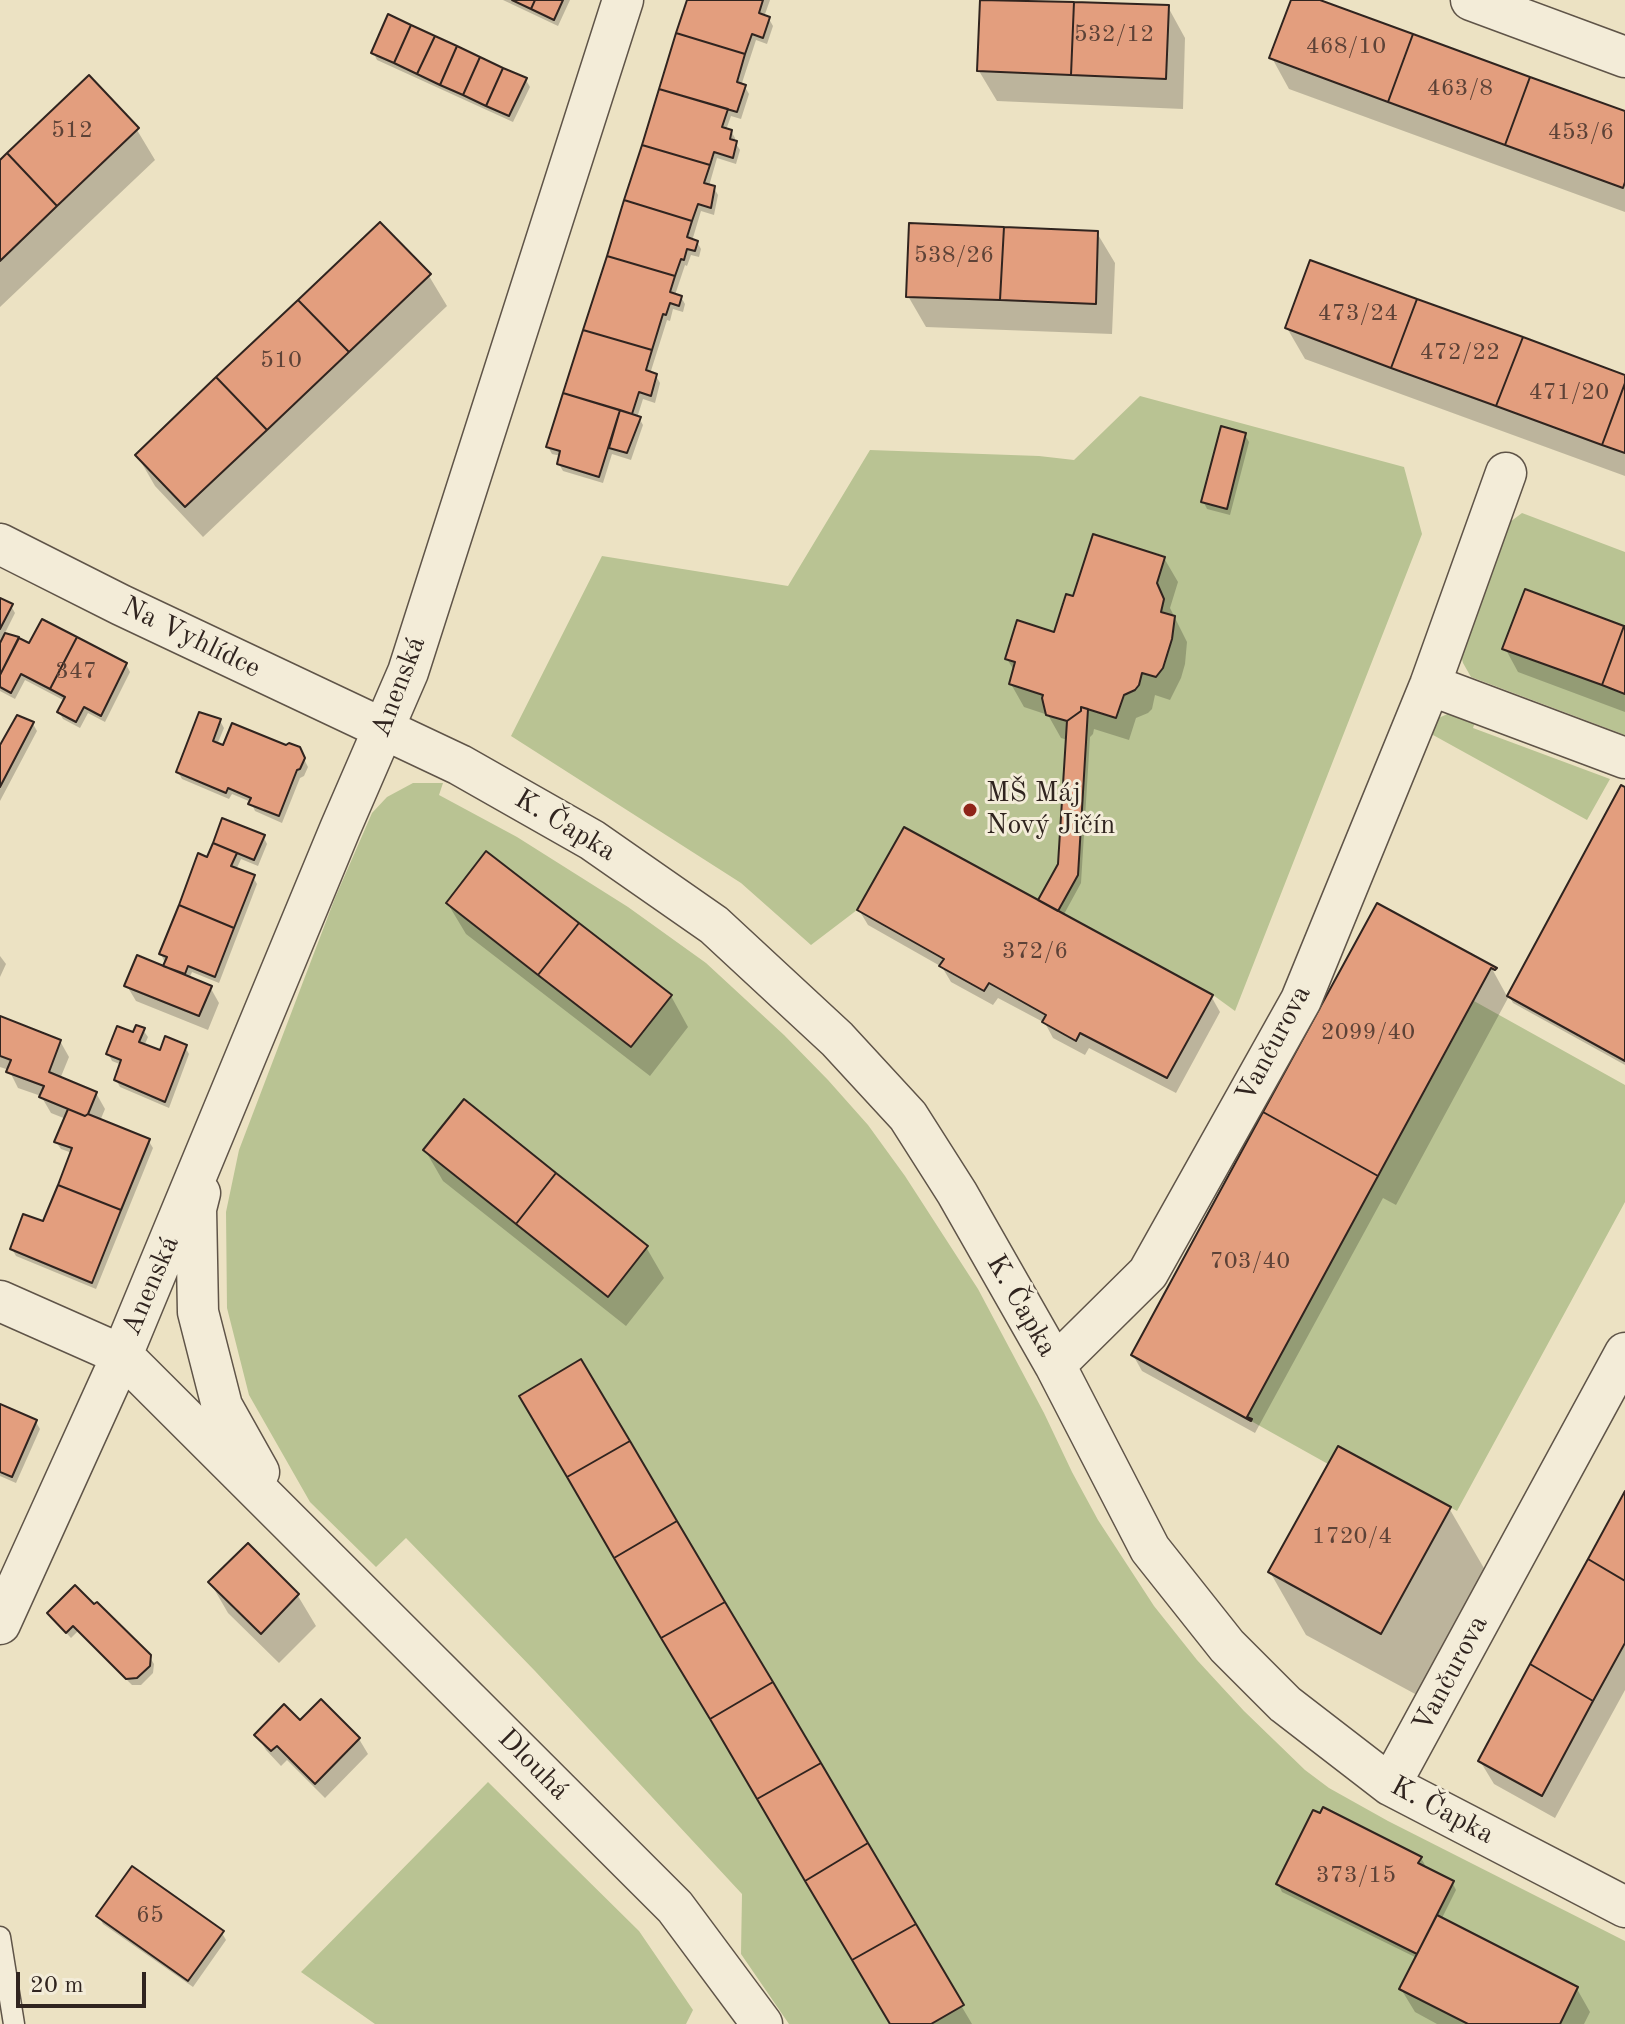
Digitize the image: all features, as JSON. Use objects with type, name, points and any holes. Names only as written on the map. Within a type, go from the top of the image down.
[{"type":"street","name":"Anenská","points":[[0,1624],[122,1355],[408,672],[623,0]]},
{"type":"street","points":[[1471,0],[1625,57]]},
{"type":"street","name":"Vančurova","points":[[1055,1365],[1148,1273],[1301,1000],[1430,685],[1506,473]]},
{"type":"street","name":"Na Vyhlídce","points":[[0,544],[384,730]]},
{"type":"street","points":[[1430,685],[1625,758]]},
{"type":"street","name":"K. Čapka","points":[[384,730],[460,765],[592,840],[714,925],[837,1039],[908,1116],[957,1193],[1055,1365],[1150,1549],[1227,1646],[1285,1704],[1390,1785],[1625,1907]]},
{"type":"street","name":"Dlouhá","points":[[211,1142],[196,1209],[198,1312],[222,1406],[287,1521]]},
{"type":"street","name":"Anenská","points":[[0,1301],[122,1355]]},
{"type":"street","name":"Vančurova","points":[[1390,1785],[1625,1353]]},
{"type":"street","name":"Dlouhá","points":[[122,1355],[675,1907],[762,2024]]},
{"type":"lane","points":[[0,1937],[14,2024]]},
{"type":"green space","name":"MŠ Máj Nový Jičín","points":[[1140,396],[1404,467],[1422,534],[1235,1011],[1213,995],[1058,911],[1078,875],[1088,709],[1116,717],[1124,695],[1135,690],[1142,673],[1156,677],[1168,654],[1175,617],[1161,612],[1164,599],[1157,583],[1165,556],[1093,535],[1073,596],[1065,594],[1054,632],[1017,621],[1005,658],[1015,662],[1009,684],[1043,695],[1046,715],[1067,721],[1058,864],[1038,900],[904,827],[857,910],[811,945],[741,883],[511,736],[602,556],[788,586],[870,450],[1074,460]],"holes":[[[1222,427],[1246,434],[1227,509]]]},
{"type":"green space","points":[[1522,513],[1625,552],[1625,735],[1471,677],[1463,663],[1458,644],[1506,525]]},
{"type":"green space","points":[[1452,712],[1477,716],[1473,728],[1610,779],[1587,820],[1424,730],[1434,720]]},
{"type":"green space","points":[[413,783],[443,783],[439,795],[517,837],[628,907],[706,963],[828,1080],[868,1125],[905,1176],[978,1289],[1098,1520],[1154,1606],[1197,1660],[1244,1711],[1305,1770],[1329,1788],[1625,1941],[1625,2024],[789,2024],[741,1954],[742,1894],[535,1671],[406,1538],[376,1567],[310,1502],[249,1395],[227,1308],[226,1212],[239,1150],[335,898],[372,813],[387,797]]},
{"type":"green space","points":[[1474,1001],[1625,1085],[1625,1202],[1457,1511],[1338,1446],[1328,1464],[1247,1417]]},
{"type":"green space","points":[[488,1782],[639,1931],[693,2010],[686,2024],[375,2024],[301,1972]]},
{"type":"building","points":[[512,0],[535,0],[531,9]]},
{"type":"building","points":[[535,0],[563,0],[554,20],[531,9]]},
{"type":"building","points":[[687,0],[763,0],[759,13],[770,17],[763,38],[752,34],[745,54],[676,33]]},
{"type":"building","points":[[980,0],[1074,2],[1071,75],[977,71]]},
{"type":"building","points":[[1291,0],[1320,0],[1413,34],[1388,102],[1269,58]]},
{"type":"building","points":[[1074,2],[1169,5],[1166,79],[1071,75]]},
{"type":"building","points":[[388,14],[411,25],[394,63],[371,53]]},
{"type":"building","points":[[411,25],[435,36],[417,74],[394,63]]},
{"type":"building","points":[[676,33],[745,54],[737,82],[746,85],[737,112],[659,89]]},
{"type":"building","points":[[1413,34],[1530,77],[1505,145],[1388,102]]},
{"type":"building","points":[[435,36],[457,46],[440,85],[417,74]]},
{"type":"building","points":[[457,46],[480,57],[463,95],[440,85]]},
{"type":"building","points":[[480,57],[503,68],[486,106],[463,95]]},
{"type":"building","points":[[503,68],[527,78],[509,116],[486,106]]},
{"type":"building","points":[[89,75],[139,128],[57,206],[7,153]]},
{"type":"building","points":[[1530,77],[1625,111],[1623,188],[1505,145]]},
{"type":"building","points":[[659,89],[728,109],[722,127],[732,130],[730,139],[737,141],[733,158],[714,152],[710,165],[642,145]]},
{"type":"building","points":[[642,145],[710,165],[704,183],[715,186],[711,208],[698,204],[692,221],[624,200]]},
{"type":"building","points":[[7,153],[57,206],[0,261],[0,160]]},
{"type":"building","points":[[624,200],[692,221],[687,237],[698,241],[695,251],[687,249],[675,276],[607,256]]},
{"type":"building","points":[[380,222],[431,274],[349,352],[298,300]]},
{"type":"building","points":[[909,223],[1004,227],[1000,300],[906,297]]},
{"type":"building","points":[[1004,227],[1098,231],[1096,304],[1000,300]]},
{"type":"building","points":[[607,256],[675,276],[670,292],[682,296],[679,306],[670,303],[666,315],[663,314],[652,350],[583,330]]},
{"type":"building","points":[[1310,260],[1417,299],[1391,368],[1285,328]]},
{"type":"building","points":[[1417,299],[1523,337],[1496,406],[1391,368]]},
{"type":"building","points":[[298,300],[349,352],[267,430],[216,377]]},
{"type":"building","points":[[583,330],[652,350],[646,370],[657,374],[651,396],[639,392],[632,414],[563,393]]},
{"type":"building","points":[[1523,337],[1625,375],[1625,383],[1602,445],[1496,406]]},
{"type":"building","points":[[216,377],[267,430],[185,507],[135,455]]},
{"type":"building","points":[[1625,383],[1625,453],[1602,445]]},
{"type":"building","points":[[563,393],[620,410],[599,477],[557,464],[560,451],[546,447]]},
{"type":"building","points":[[620,410],[641,417],[627,453],[609,448]]},
{"type":"building","points":[[1221,426],[1246,433],[1227,509],[1201,502]]},
{"type":"building","points":[[1093,534],[1165,557],[1157,583],[1164,599],[1161,612],[1175,616],[1172,639],[1163,668],[1156,677],[1142,673],[1135,690],[1124,695],[1116,718],[1081,707],[1081,711],[1067,721],[1046,715],[1043,695],[1009,684],[1015,662],[1005,659],[1017,620],[1054,632],[1066,594],[1073,596]]},
{"type":"building","points":[[1525,589],[1624,626],[1602,685],[1502,649]]},
{"type":"building","points":[[0,598],[13,604],[0,629]]},
{"type":"building","points":[[42,619],[77,637],[50,689],[21,674],[11,693],[0,687],[0,675],[19,638],[29,643]]},
{"type":"building","points":[[1625,626],[1625,694],[1602,685]]},
{"type":"building","points":[[5,633],[19,637],[0,675],[0,643]]},
{"type":"building","points":[[77,637],[127,663],[101,716],[84,707],[76,722],[57,712],[65,697],[50,689]]},
{"type":"building","points":[[1081,707],[1088,709],[1078,875],[1058,911],[1038,900],[1058,864],[1067,721],[1081,711]]},
{"type":"building","points":[[199,712],[221,719],[213,741],[223,745],[232,723],[286,745],[289,743],[300,747],[305,758],[279,816],[248,804],[251,798],[228,788],[226,793],[176,772]]},
{"type":"building","points":[[17,715],[34,722],[0,787],[0,745]]},
{"type":"building","points":[[1621,785],[1625,787],[1625,1061],[1507,996]]},
{"type":"building","points":[[222,818],[265,835],[254,860],[213,843]]},
{"type":"building","points":[[904,827],[1213,995],[1167,1078],[1080,1033],[1076,1041],[1042,1022],[1046,1015],[989,983],[984,991],[939,966],[944,959],[857,910]]},
{"type":"building","points":[[213,843],[237,853],[231,866],[255,875],[234,928],[179,905],[198,853],[207,857]]},
{"type":"building","points":[[486,851],[579,923],[538,975],[446,903]]},
{"type":"building","points":[[1377,903],[1497,968],[1491,968],[1378,1176],[1263,1112]]},
{"type":"building","points":[[179,905],[234,928],[215,977],[188,966],[185,974],[163,966],[167,957],[159,954]]},
{"type":"building","points":[[579,923],[672,995],[631,1047],[538,975]]},
{"type":"building","points":[[137,955],[212,986],[199,1016],[124,986]]},
{"type":"building","points":[[0,1016],[61,1040],[49,1072],[97,1092],[88,1114],[85,1116],[39,1097],[44,1086],[6,1072],[11,1060],[0,1056]]},
{"type":"building","points":[[136,1025],[145,1028],[139,1042],[160,1050],[165,1036],[187,1045],[165,1102],[114,1080],[121,1060],[106,1054],[117,1026],[133,1032]]},
{"type":"building","points":[[464,1099],[556,1173],[516,1224],[423,1150]]},
{"type":"building","points":[[68,1109],[150,1139],[121,1210],[58,1185],[72,1148],[54,1142]]},
{"type":"building","points":[[1263,1112],[1378,1176],[1247,1417],[1251,1421],[1131,1355]]},
{"type":"building","points":[[556,1173],[648,1246],[608,1297],[516,1224]]},
{"type":"building","points":[[58,1185],[121,1210],[92,1283],[10,1249],[23,1214],[43,1221]]},
{"type":"building","points":[[581,1359],[630,1441],[567,1477],[519,1396]]},
{"type":"building","points":[[0,1404],[37,1420],[12,1477],[0,1472]]},
{"type":"building","points":[[630,1441],[677,1521],[614,1558],[567,1477]]},
{"type":"building","points":[[1338,1446],[1451,1507],[1381,1634],[1268,1572]]},
{"type":"building","points":[[1625,1491],[1625,1581],[1588,1559]]},
{"type":"building","points":[[677,1521],[725,1602],[661,1638],[614,1558]]},
{"type":"building","points":[[248,1543],[299,1594],[261,1634],[208,1582]]},
{"type":"building","points":[[1588,1559],[1625,1581],[1625,1643],[1593,1701],[1530,1664]]},
{"type":"building","points":[[75,1585],[94,1604],[97,1602],[151,1655],[150,1666],[137,1678],[126,1679],[73,1626],[66,1633],[47,1613]]},
{"type":"building","points":[[725,1602],[773,1682],[710,1719],[661,1638]]},
{"type":"building","points":[[1530,1664],[1593,1701],[1542,1796],[1478,1761]]},
{"type":"building","points":[[773,1682],[821,1763],[757,1799],[710,1719]]},
{"type":"building","points":[[321,1699],[360,1738],[315,1784],[277,1746],[271,1751],[254,1735],[284,1704],[300,1720]]},
{"type":"building","points":[[821,1763],[868,1843],[805,1881],[757,1799]]},
{"type":"building","points":[[1323,1807],[1422,1857],[1418,1863],[1454,1881],[1417,1954],[1276,1884],[1313,1810],[1320,1813]]},
{"type":"building","points":[[868,1843],[916,1924],[852,1960],[805,1881]]},
{"type":"building","points":[[132,1866],[224,1931],[188,1981],[96,1916]]},
{"type":"building","points":[[1437,1915],[1578,1987],[1560,2024],[1468,2024],[1399,1989]]},
{"type":"building","points":[[916,1924],[964,2005],[931,2024],[890,2024],[852,1960]]},
{"type":"place","name":"MŠ Máj Nový Jičín","points":[[970,810]]}]
